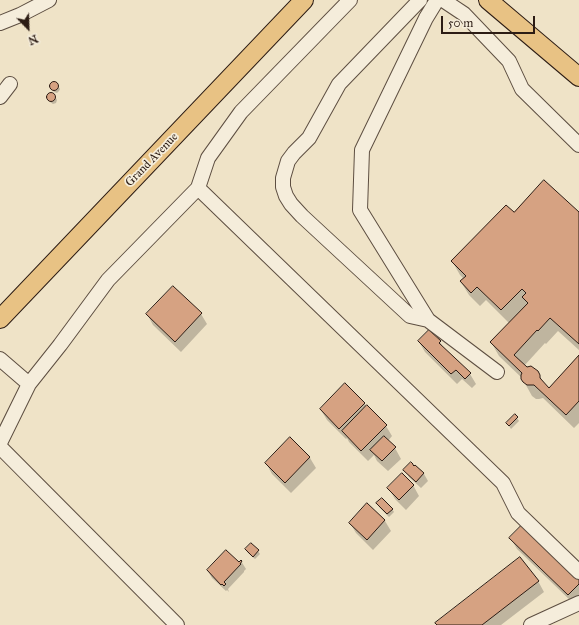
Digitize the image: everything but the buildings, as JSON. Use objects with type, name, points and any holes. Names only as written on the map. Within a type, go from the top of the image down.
[{"type":"main road","name":"Grand Avenue","points":[[0,319],[304,0]]},
{"type":"main road","points":[[488,0],[579,77]]},
{"type":"lane","points":[[0,23],[50,0]]},
{"type":"lane","points":[[0,443],[29,384],[108,280],[198,188],[208,158],[241,112],[350,0]]},
{"type":"lane","points":[[420,0],[339,84],[309,138],[288,161],[283,178],[283,187],[291,204],[302,216],[389,298],[410,316],[428,320]]},
{"type":"lane","points":[[437,0],[426,18],[362,150],[360,210],[428,320],[497,372]]},
{"type":"lane","points":[[443,0],[464,14],[509,61],[522,89],[579,145]]},
{"type":"lane","points":[[0,97],[10,84]]},
{"type":"lane","points":[[198,188],[503,483],[518,513],[579,572]]},
{"type":"lane","points":[[0,359],[29,384]]},
{"type":"lane","points":[[0,447],[177,625]]},
{"type":"lane","points":[[531,625],[579,603]]}]
